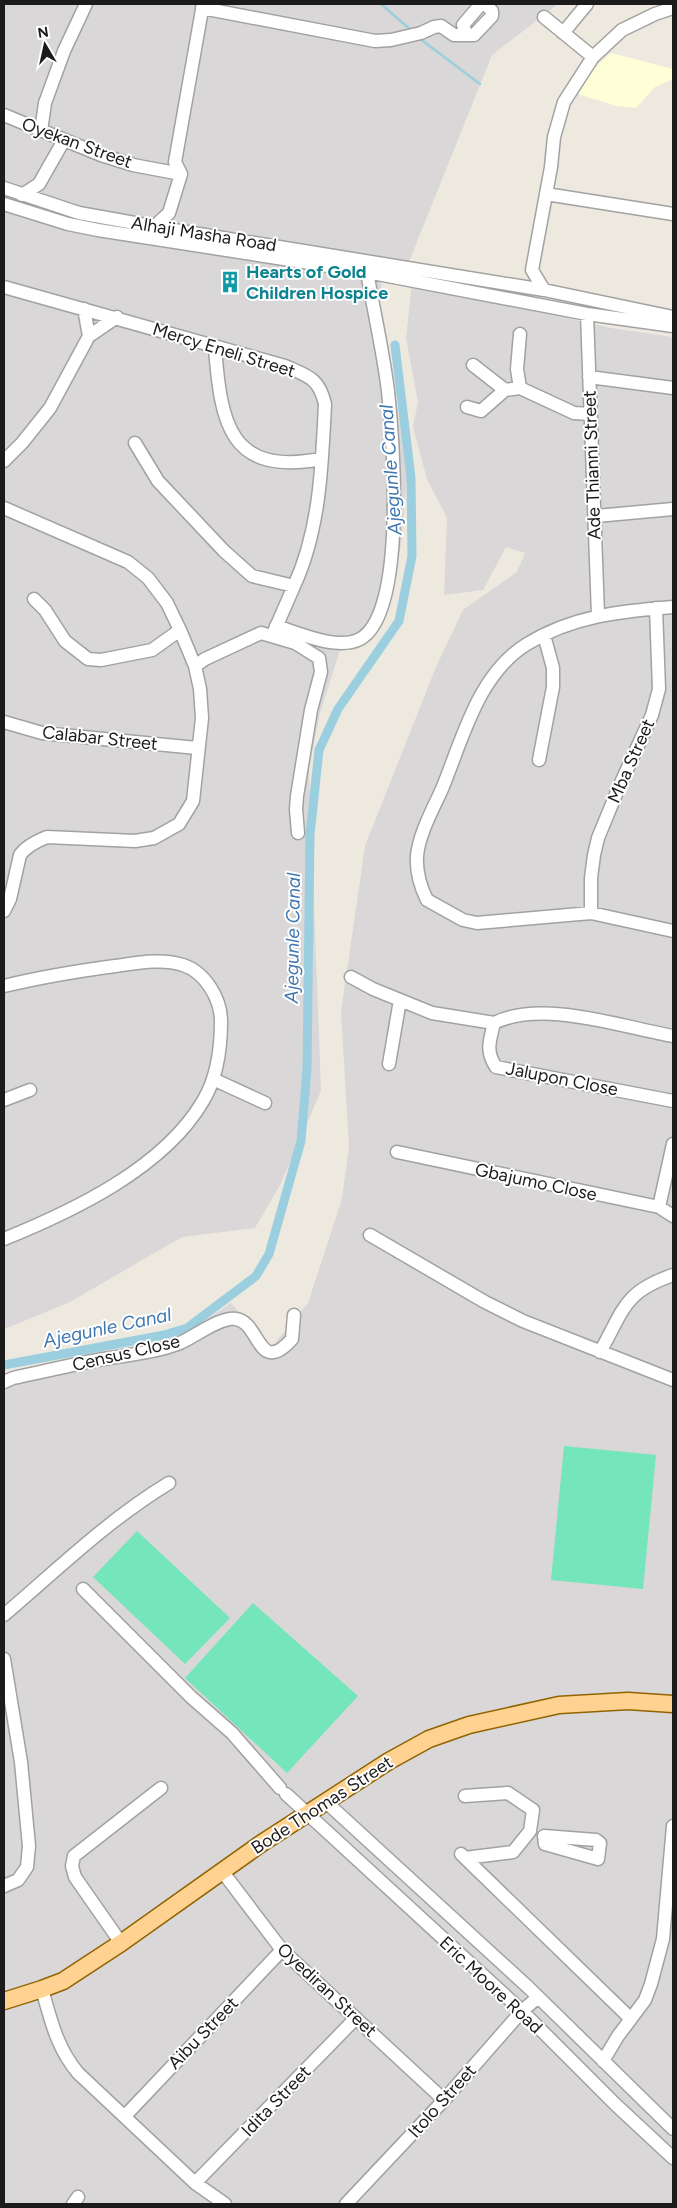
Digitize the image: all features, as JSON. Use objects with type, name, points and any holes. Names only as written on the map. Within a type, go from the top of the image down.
[{"type":"main road","name":"Bode Thomas Street","points":[[4,2001],[42,1989],[62,1980],[121,1943],[222,1870],[389,1761],[429,1739],[469,1725],[559,1705],[628,1701],[673,1704]]},
{"type":"street","points":[[41,131],[45,103],[64,51],[86,4]]},
{"type":"street","points":[[563,33],[587,4]]},
{"type":"street","points":[[154,227],[169,212],[180,174],[174,162],[202,6],[376,41],[391,40],[441,26],[454,35],[466,33]]},
{"type":"street","points":[[515,285],[532,270],[554,137],[564,102],[593,57],[622,30],[646,18],[673,8]]},
{"type":"street","points":[[544,17],[593,57]]},
{"type":"street","name":"Oyekan Street","points":[[4,115],[64,140],[133,164],[180,174]]},
{"type":"street","points":[[22,195],[40,184],[64,140]]},
{"type":"street","points":[[40,184],[50,204]]},
{"type":"street","name":"Alhaji Masha Road","points":[[4,188],[79,213],[372,269]]},
{"type":"street","points":[[546,194],[673,214]]},
{"type":"street","name":"Alhaji Masha Road","points":[[4,205],[68,224],[98,230],[372,269],[544,290],[657,320]]},
{"type":"street","points":[[169,212],[179,231]]},
{"type":"street","points":[[195,666],[261,633],[274,631],[332,643],[348,643],[360,639],[369,631],[380,616],[389,580],[393,524],[393,463],[388,390],[372,269]]},
{"type":"street","points":[[532,270],[544,290]]},
{"type":"street","name":"Alhaji Masha Road","points":[[418,275],[587,314],[657,320]]},
{"type":"street","name":"Mercy Eneli Street","points":[[4,287],[117,317],[216,348],[285,366],[308,375],[316,381],[322,391],[325,404],[318,502],[308,549],[274,631]]},
{"type":"street","points":[[84,309],[89,336]]},
{"type":"street","name":"Ade Thianni Street","points":[[587,314],[594,512],[596,516],[595,541],[598,615]]},
{"type":"street","points":[[657,320],[673,316]]},
{"type":"street","points":[[4,461],[22,443],[50,408],[89,336],[117,317]]},
{"type":"street","points":[[657,320],[673,328]]},
{"type":"street","points":[[520,334],[517,369],[520,388]]},
{"type":"street","points":[[216,348],[222,407],[233,435],[241,444],[254,455],[272,462],[290,463],[321,459]]},
{"type":"street","points":[[473,365],[505,390]]},
{"type":"street","points":[[589,377],[673,388]]},
{"type":"street","points":[[467,407],[476,411],[485,409],[505,390],[520,388],[574,413],[590,414]]},
{"type":"street","points":[[135,443],[158,481],[224,551],[252,576],[294,586]]},
{"type":"street","points":[[4,508],[128,562],[148,578],[166,603],[195,666],[200,689],[202,718],[197,748],[193,801],[179,824],[168,832],[154,838],[135,841],[47,837],[23,850],[20,855],[10,899],[4,911]]},
{"type":"street","points":[[596,516],[673,509]]},
{"type":"street","points":[[34,599],[49,615],[65,641],[88,659],[101,660],[152,650],[180,630]]},
{"type":"street","points":[[673,607],[598,615],[566,624],[544,634],[514,654],[494,676],[476,703],[424,832],[417,855],[417,875],[427,900],[463,920],[476,923],[591,913],[673,931]]},
{"type":"street","name":"Mba Street","points":[[591,913],[592,870],[598,838],[652,716],[659,690],[656,608]]},
{"type":"street","points":[[274,631],[295,642],[318,658],[321,672],[310,710],[296,796],[298,833]]},
{"type":"street","points":[[539,760],[553,687],[553,668],[544,634]]},
{"type":"street","points":[[318,658],[332,643]]},
{"type":"street","name":"Calabar Street","points":[[4,722],[42,733],[197,748]]},
{"type":"street","points":[[4,986],[83,970],[152,961],[184,965],[201,976],[215,995],[221,1016],[221,1043],[213,1079],[203,1101],[189,1121],[153,1157],[84,1203],[4,1238]]},
{"type":"street","points":[[351,977],[432,1014],[494,1023],[508,1016],[562,1014],[673,1036]]},
{"type":"street","points":[[389,1064],[400,1000]]},
{"type":"street","name":"Jalupon Close","points":[[494,1023],[488,1048],[489,1058],[496,1066],[673,1101]]},
{"type":"street","points":[[213,1079],[266,1103]]},
{"type":"street","points":[[4,1100],[30,1090]]},
{"type":"street","points":[[659,1207],[673,1144]]},
{"type":"street","name":"Gbajumo Close","points":[[397,1152],[659,1207],[673,1216]]},
{"type":"street","points":[[370,1235],[485,1302],[523,1321],[673,1380]]},
{"type":"street","points":[[600,1352],[631,1298],[652,1283],[673,1275]]},
{"type":"street","name":"Census Close","points":[[4,1382],[13,1378],[180,1343],[226,1320],[236,1318],[244,1323],[264,1350],[271,1352],[280,1350],[292,1339],[294,1314]]},
{"type":"street","points":[[4,1615],[86,1542],[142,1499],[169,1483]]},
{"type":"street","name":"Eric Moore Road","points":[[83,1589],[191,1697],[232,1733],[283,1791],[522,2011],[673,2158]]},
{"type":"street","points":[[4,1659],[21,1762],[29,1846],[27,1867],[18,1880],[4,1886]]},
{"type":"street","points":[[121,1943],[75,1877],[72,1866],[74,1856],[162,1788]]},
{"type":"street","points":[[466,1796],[508,1793],[533,1810],[530,1831],[513,1852]]},
{"type":"street","name":"Eric Moore Road","points":[[326,1802],[529,1988],[537,1998],[673,2129]]},
{"type":"street","points":[[603,2061],[618,2036],[645,2000],[668,1939],[673,1826]]},
{"type":"street","points":[[544,1836],[513,1852],[463,1856],[631,2020]]},
{"type":"street","name":"Oyediran Street","points":[[222,1870],[282,1950],[444,2100]]},
{"type":"street","name":"Aibu Street","points":[[125,2116],[282,1950]]},
{"type":"street","points":[[42,1989],[55,2034],[66,2059],[78,2073],[217,2202]]},
{"type":"street","name":"Itolo Street","points":[[346,2204],[444,2100],[522,2011],[537,1998]]},
{"type":"street","name":"Idita Street","points":[[196,2183],[356,2018]]},
{"type":"shaded area","points":[[4,4],[558,4],[492,55],[404,274],[382,270],[380,306],[395,391],[407,477],[402,537],[393,594],[381,620],[342,644],[320,713],[309,769],[321,1091],[280,1185],[255,1228],[182,1237],[68,1303],[4,1329]]},
{"type":"shaded area","points":[[611,53],[673,69],[673,79],[655,87],[636,108],[616,106],[575,93],[592,70]]},
{"type":"shaded area","points":[[412,282],[611,328],[673,337],[673,2204],[4,2204],[4,1377],[41,1366],[180,1337],[231,1303],[271,1348],[308,1303],[342,1199],[349,1146],[341,1012],[365,846],[436,667],[463,610],[517,572],[525,553],[506,547],[483,590],[444,595],[447,518],[427,479],[413,427],[418,402],[406,338]]},
{"type":"green space","points":[[564,1446],[656,1455],[643,1589],[551,1580]]},
{"type":"green space","points":[[137,1531],[230,1618],[185,1664],[93,1577]]},
{"type":"green space","points":[[253,1603],[358,1696],[287,1773],[185,1678]]},
{"type":"waterway","points":[[381,4],[412,31]]},
{"type":"waterway","points":[[419,38],[480,84]]},
{"type":"waterway","name":"Ajegunle Canal","points":[[4,1365],[164,1335],[187,1328],[256,1276],[269,1254],[301,1141],[307,1069],[310,835],[319,750],[338,709],[399,621],[412,556],[411,478],[395,345]]},
{"type":"place","name":"Hearts of Gold Children Hospice","points":[[230,282]]}]
